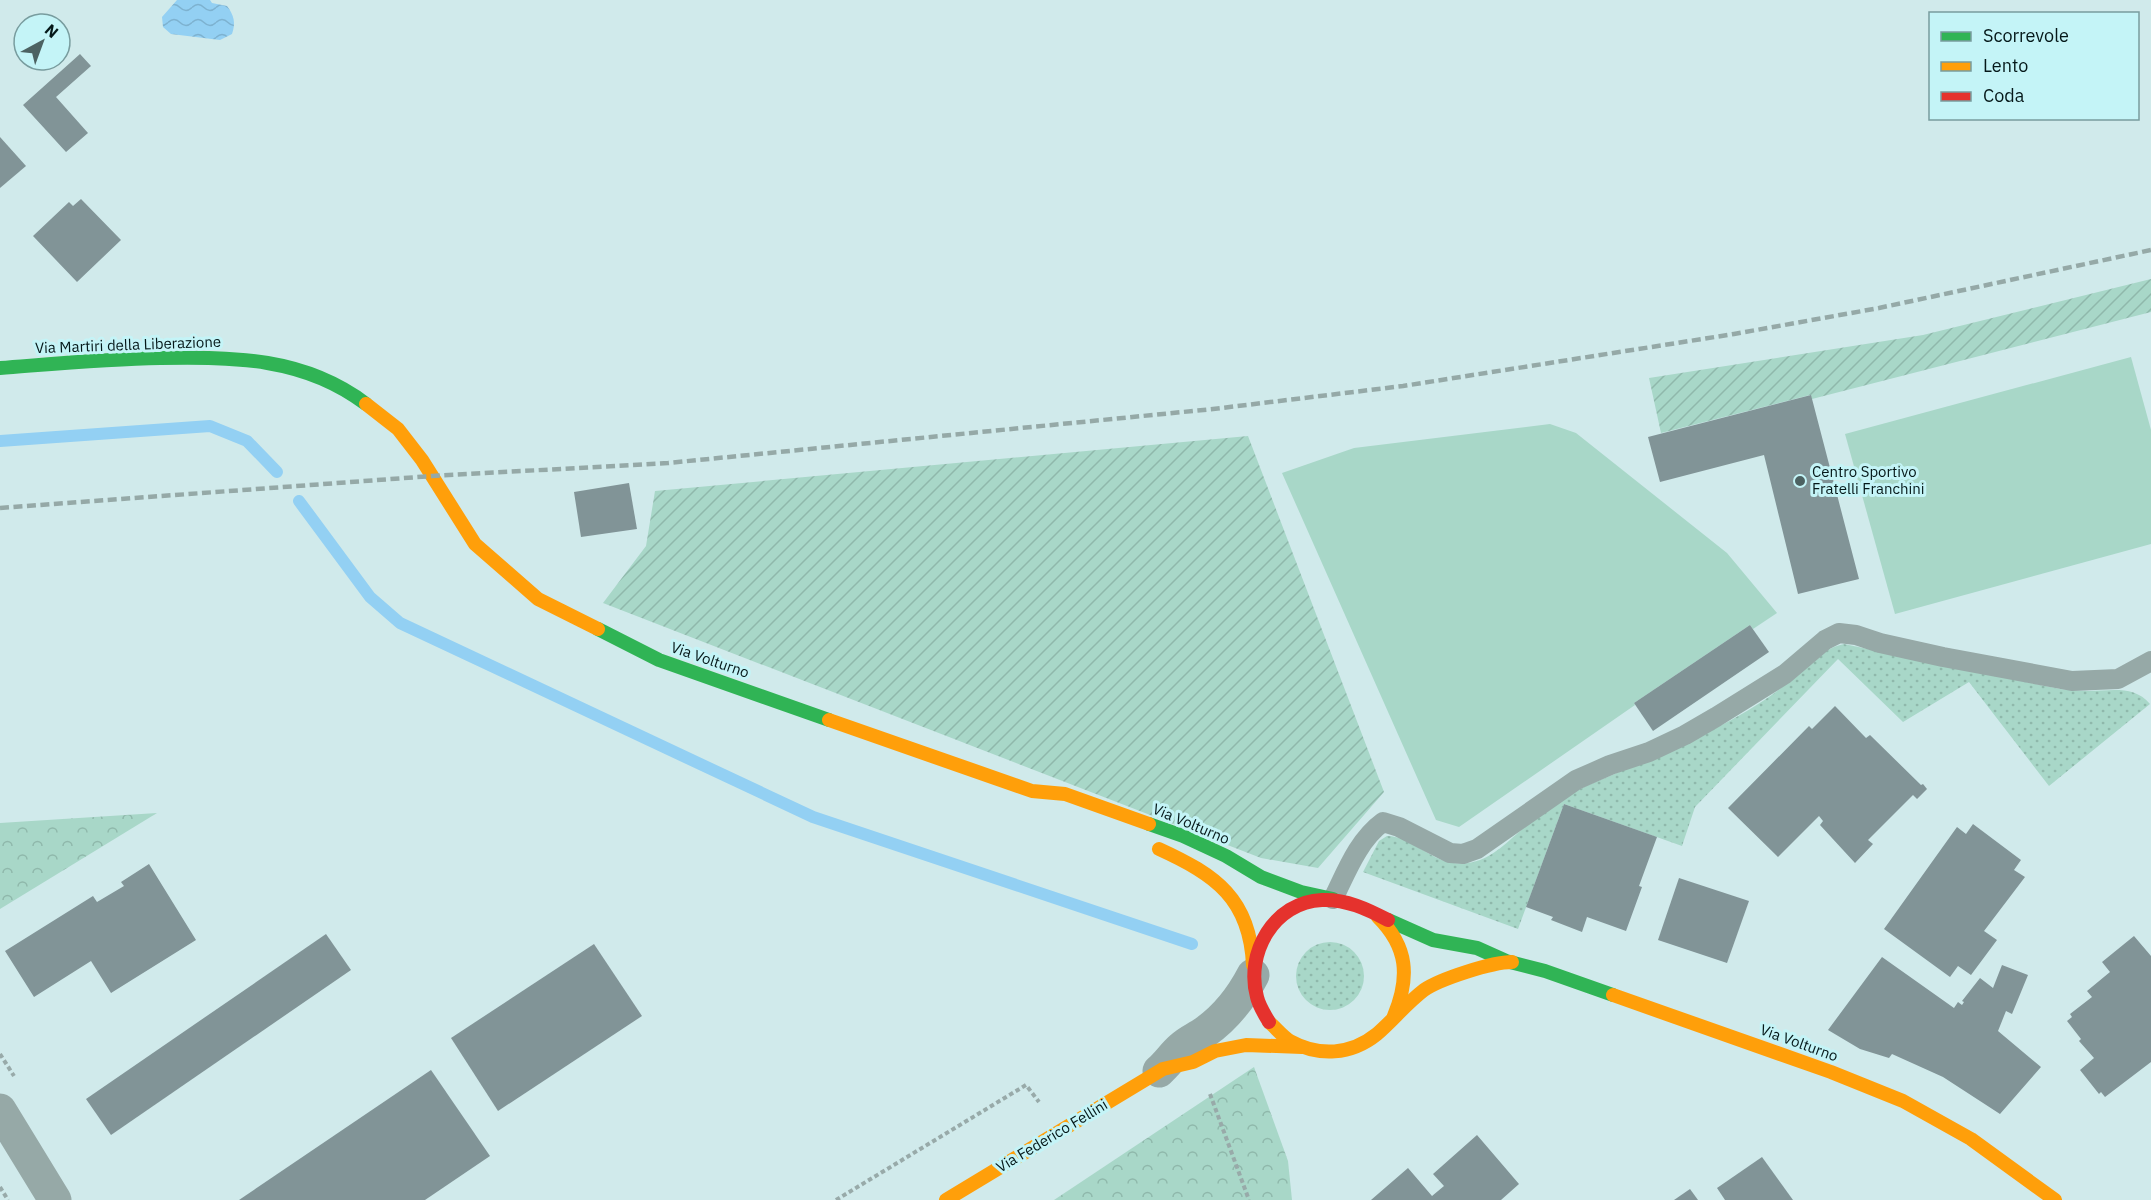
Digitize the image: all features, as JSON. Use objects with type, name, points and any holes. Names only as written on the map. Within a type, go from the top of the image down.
[{"type":"street","name":"Via Martiri della Liberazione","points":[[0,368],[128,359],[197,357],[259,360],[291,367],[351,393],[383,417],[411,445],[432,476]]},
{"type":"street","name":"Via Volturno","points":[[432,476],[475,544],[538,599],[659,660],[1032,791],[1065,794],[1173,832],[1218,852],[1261,877],[1301,892],[1367,909],[1416,934],[1444,943],[1474,947],[1831,1072],[1925,1112],[1971,1139],[2055,1200]]},
{"type":"street","name":"Via Volturno","points":[[1032,791],[1055,808]]},
{"type":"street","name":"Via Volturno","points":[[1149,844],[1212,876],[1228,892],[1239,909],[1248,930],[1254,956],[1253,985],[1264,1016],[1288,1040],[1303,1047],[1336,1052],[1353,1048],[1369,1041],[1416,996],[1437,982],[1495,963],[1512,962]]},
{"type":"street","name":"Via Volturno","points":[[1253,971],[1263,937],[1273,924],[1286,913],[1301,905],[1316,900],[1333,899]]},
{"type":"street","name":"Via Volturno","points":[[1367,909],[1392,933],[1405,966],[1402,1000],[1394,1016]]},
{"type":"street","name":"Via Federico Fellini","points":[[1159,1071],[1180,1049],[1207,1031],[1221,1018],[1238,998],[1253,971]]},
{"type":"street","name":"Via Federico Fellini","points":[[946,1200],[1168,1067],[1197,1060],[1215,1051],[1246,1045],[1303,1047]]},
{"type":"street","points":[[0,1110],[55,1200]]},
{"type":"lane","points":[[1333,899],[1371,831],[1383,822],[1399,827],[1450,853],[1463,854],[1477,849],[1576,780],[1610,765],[1649,752],[1716,717],[1785,674],[1826,640],[1839,633],[1856,635],[1880,644],[2072,681],[2118,679],[2151,661]]},
{"type":"path","points":[[1197,1060],[1249,1200]]},
{"type":"path","points":[[836,1200],[1026,1085],[1037,1101],[1043,1102]]},
{"type":"path","points":[[0,1187],[8,1200]]},
{"type":"green space","points":[[2151,279],[2151,312],[1812,399],[1810,395],[1661,433],[1649,378],[1923,335]]},
{"type":"green space","points":[[2131,357],[2151,430],[2151,544],[1895,614],[1845,434]]},
{"type":"green space","points":[[1550,424],[1576,433],[1727,553],[1777,613],[1753,629],[1750,625],[1634,703],[1635,705],[1459,827],[1436,820],[1282,473],[1354,448]]},
{"type":"green space","points":[[1248,436],[1384,792],[1318,868],[1261,858],[603,603],[646,546],[655,491]]},
{"type":"green space","points":[[1844,644],[2060,689],[2122,690],[2137,694],[2150,704],[2049,786],[1969,682],[1903,722],[1838,659],[1695,807],[1682,846],[1564,804],[1518,929],[1363,872],[1379,841],[1387,836],[1397,837],[1445,861],[1468,863],[1487,857],[1542,812],[1565,797],[1724,724],[1781,688],[1818,656]]},
{"type":"green space","points":[[157,813],[0,909],[0,823]]},
{"type":"green space","points":[[1330,942],[1343,945],[1354,952],[1361,963],[1364,976],[1361,989],[1354,1000],[1343,1007],[1330,1010],[1317,1007],[1306,1000],[1299,989],[1296,976],[1299,963],[1306,952],[1317,945]]},
{"type":"green space","points":[[1254,1067],[1288,1161],[1292,1200],[1054,1200]]},
{"type":"water","points":[[177,0],[210,0],[212,3],[227,6],[234,19],[232,34],[220,40],[171,34],[163,27],[162,17]]},
{"type":"building","points":[[80,54],[91,66],[56,97],[88,133],[66,152],[23,105],[60,72],[72,72],[72,61]]},
{"type":"building","points":[[0,137],[26,166],[0,188]]},
{"type":"building","points":[[81,199],[121,240],[77,282],[33,236],[69,202],[73,206]]},
{"type":"building","points":[[1811,395],[1859,579],[1798,594],[1764,455],[1660,482],[1648,437]]},
{"type":"building","points":[[629,483],[637,529],[581,537],[574,492]]},
{"type":"building","points":[[1750,625],[1769,652],[1653,731],[1634,703]]},
{"type":"building","points":[[1835,706],[1866,738],[1870,735],[1927,789],[1917,799],[1913,795],[1868,840],[1873,844],[1855,863],[1820,825],[1823,821],[1819,816],[1778,857],[1728,808],[1809,726],[1812,729]]},
{"type":"building","points":[[1564,804],[1657,837],[1626,931],[1587,917],[1582,932],[1551,920],[1553,917],[1526,907]]},
{"type":"building","points":[[1973,824],[2021,860],[2014,870],[2025,877],[1984,931],[1997,940],[1971,975],[1958,966],[1950,977],[1884,929],[1957,827],[1966,834]]},
{"type":"building","points":[[149,864],[196,940],[111,993],[91,961],[34,997],[5,951],[93,896],[97,902],[124,886],[121,882]]},
{"type":"building","points":[[1679,878],[1749,901],[1727,963],[1658,940]]},
{"type":"building","points":[[326,934],[351,970],[111,1135],[86,1099]]},
{"type":"building","points":[[2134,936],[2151,956],[2151,1062],[2105,1097],[2101,1092],[2099,1094],[2080,1070],[2094,1058],[2079,1041],[2081,1039],[2067,1021],[2072,1017],[2070,1014],[2092,997],[2087,991],[2110,972],[2102,962]]},
{"type":"building","points":[[594,944],[642,1016],[498,1111],[451,1038]]},
{"type":"building","points":[[1882,957],[1954,1008],[1958,1002],[1962,1005],[1964,1002],[1962,1001],[1980,978],[1993,988],[2002,965],[2028,975],[2012,1014],[2006,1011],[1998,1031],[2041,1067],[2000,1114],[1943,1077],[1892,1054],[1889,1058],[1860,1049],[1828,1030]]},
{"type":"building","points":[[431,1070],[490,1156],[425,1200],[239,1200]]},
{"type":"building","points":[[1477,1135],[1519,1184],[1501,1200],[1371,1200],[1408,1168],[1432,1196],[1444,1186],[1433,1174]]},
{"type":"building","points":[[1762,1157],[1793,1200],[1725,1200],[1717,1188]]},
{"type":"building","points":[[1690,1189],[1698,1200],[1674,1200]]},
{"type":"waterway","points":[[0,441],[210,426],[247,441],[277,472]]},
{"type":"waterway","points":[[299,501],[370,597],[400,623],[813,817],[1192,944]]},
{"type":"railway","points":[[0,508],[432,476],[668,463],[1213,409],[1403,386],[1734,334],[1879,308],[2151,250]]},
{"type":"traffic: fast","points":[[0,368],[140,359],[241,360],[268,363],[318,377],[342,388],[366,404]]},
{"type":"traffic: fast","points":[[598,629],[659,660],[829,720]]},
{"type":"traffic: fast","points":[[1149,824],[1183,836],[1226,856],[1261,877],[1301,892],[1333,899]]},
{"type":"traffic: fast","points":[[1388,920],[1433,940],[1477,948],[1506,961],[1545,971],[1613,995]]},
{"type":"traffic: slow","points":[[366,404],[398,429],[422,460],[475,544],[538,599],[598,629]]},
{"type":"traffic: slow","points":[[829,720],[1032,791],[1065,794],[1149,824]]},
{"type":"traffic: slow","points":[[1159,849],[1197,869],[1226,892],[1237,906],[1245,923],[1253,965]]},
{"type":"traffic: slow","points":[[1378,917],[1395,940],[1403,963],[1402,988],[1394,1016]]},
{"type":"traffic: slow","points":[[1269,1022],[1287,1039],[1301,1046],[1323,1051],[1346,1050],[1377,1034],[1424,990],[1454,976],[1512,962]]},
{"type":"traffic: slow","points":[[1613,995],[1831,1072],[1903,1101],[1971,1139],[2055,1200]]},
{"type":"traffic: slow","points":[[946,1200],[1163,1069],[1193,1062],[1215,1051],[1246,1045],[1302,1047]]},
{"type":"traffic: jam","points":[[1269,1022],[1257,997],[1254,980],[1255,964],[1267,933],[1277,920],[1290,910],[1305,903],[1322,900],[1348,903],[1388,920]]},
{"type":"place","name":"Centro Sportivo Fratelli Franchini","points":[[1800,481]]}]
